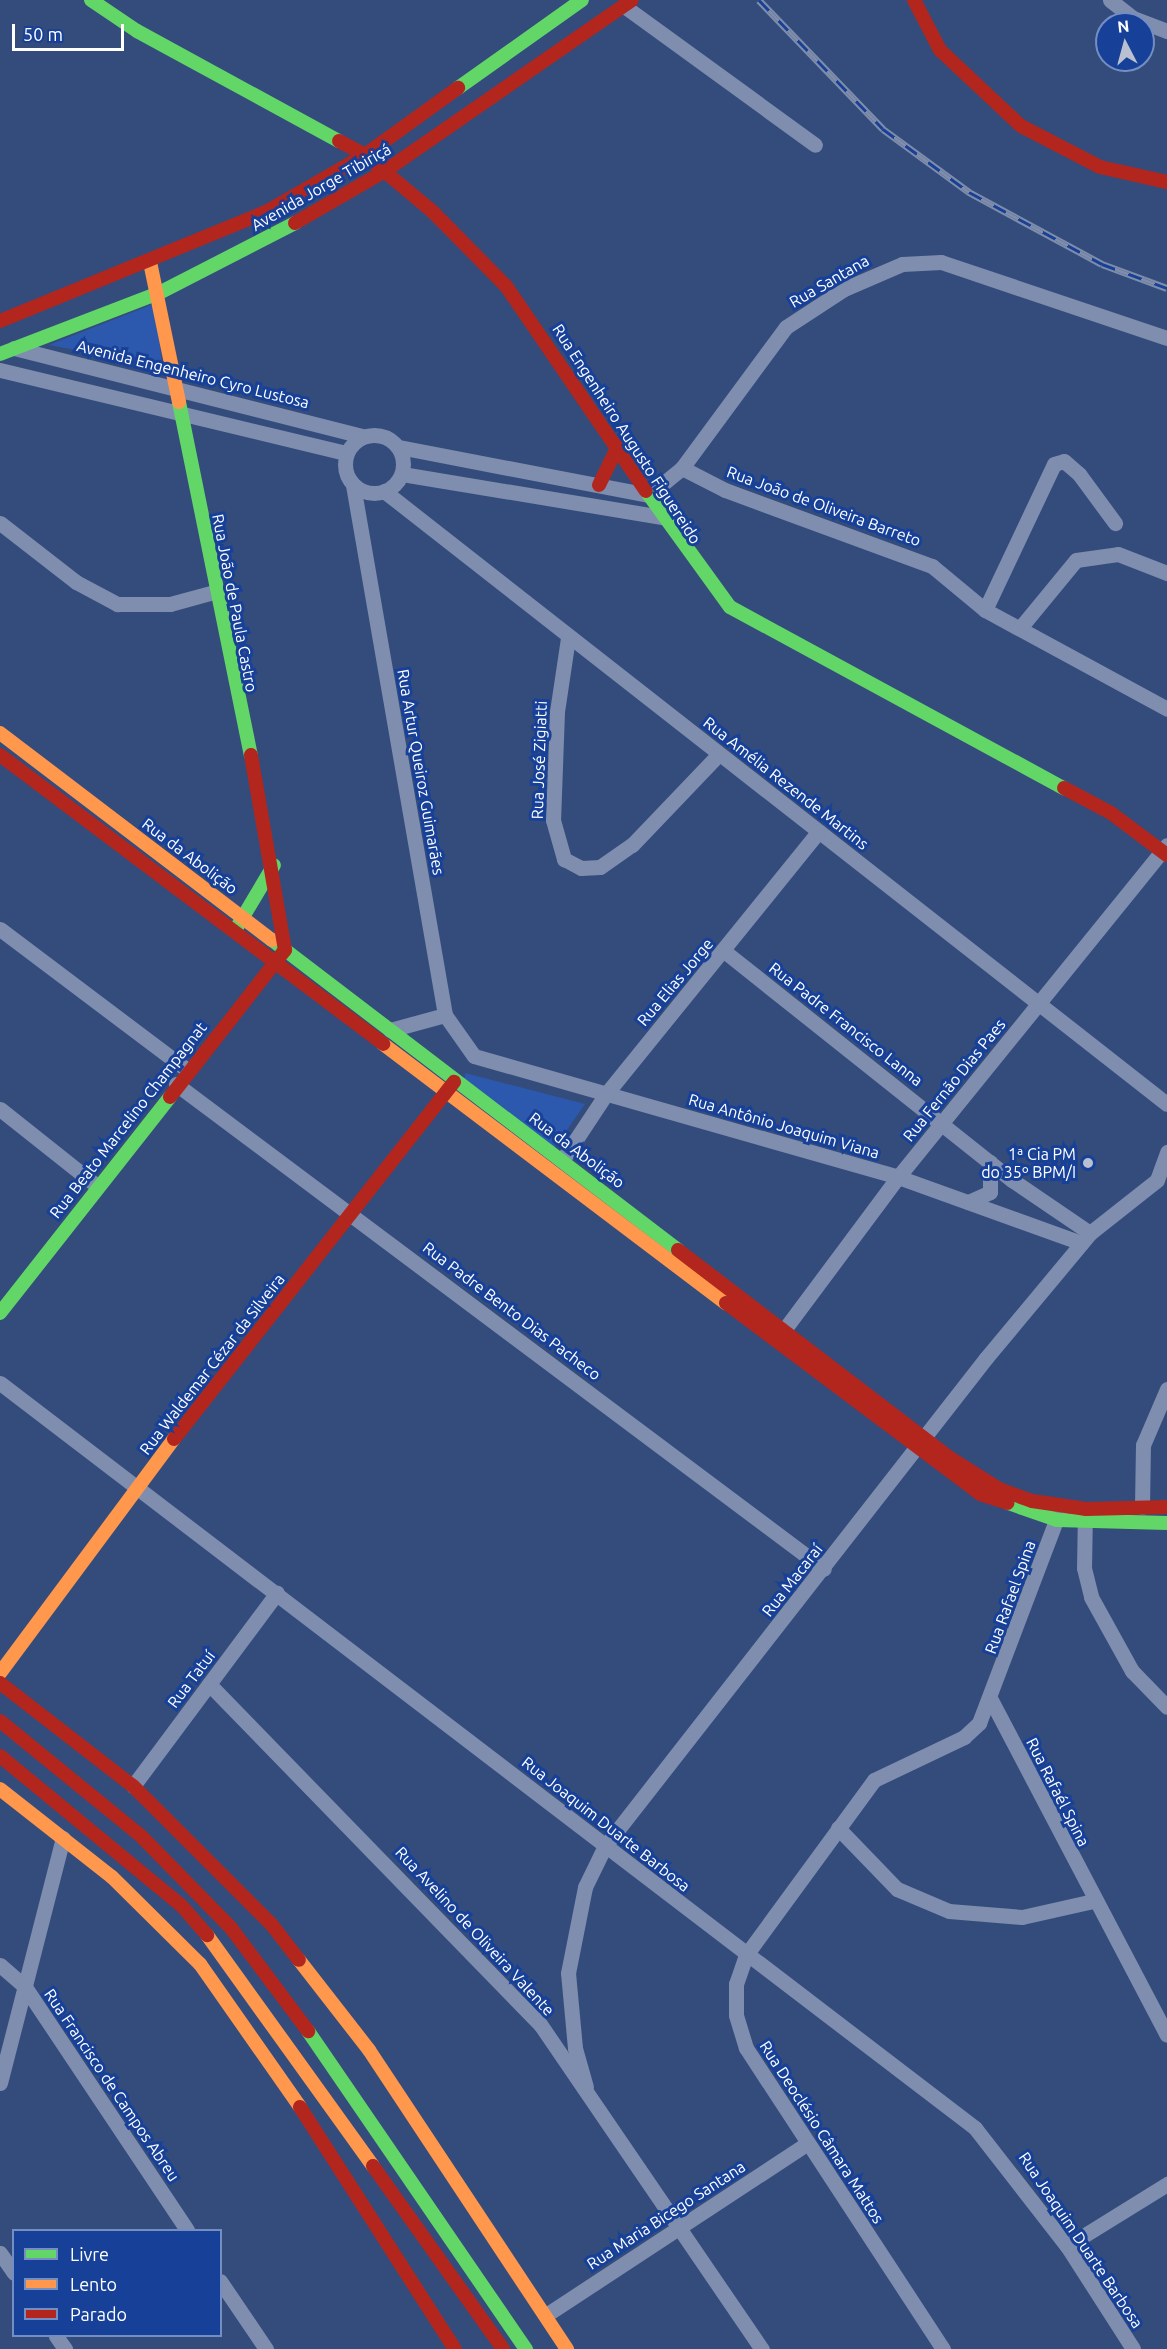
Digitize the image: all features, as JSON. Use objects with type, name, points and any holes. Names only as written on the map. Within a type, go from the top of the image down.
[{"type":"main road","name":"Rua Engenheiro Augusto Figuereido","points":[[91,0],[137,31],[364,155],[385,171],[506,286],[618,446],[663,517],[730,607],[1102,810],[1164,857]]},
{"type":"main road","name":"Avenida Jorge Tibiriçá","points":[[0,321],[150,262],[266,212],[364,155],[582,0]]},
{"type":"main road","points":[[914,0],[940,50],[1022,126],[1100,167],[1167,182]]},
{"type":"main road","name":"Avenida Jorge Tibiriçá","points":[[7,351],[159,293],[385,171],[628,3]]},
{"type":"main road","name":"Rua João de Paula Castro","points":[[150,262],[159,293],[178,388],[214,592],[274,865],[285,950]]},
{"type":"main road","points":[[599,485],[618,446]]},
{"type":"main road","name":"Rua da Abolição","points":[[0,733],[390,1030],[452,1085],[774,1342],[921,1445]]},
{"type":"main road","name":"Rua da Abolição","points":[[0,755],[273,964],[563,1159],[785,1328],[980,1494],[1059,1514],[1167,1523]]},
{"type":"main road","points":[[233,933],[274,865]]},
{"type":"main road","name":"Rua Beato Marcelino Champagnat","points":[[0,1313],[96,1185],[285,950]]},
{"type":"main road","name":"Rua Waldemar Cézar da Silveira","points":[[0,1673],[136,1487],[452,1085]]},
{"type":"main road","name":"Rua da Abolição","points":[[1085,1515],[1142,1507],[1167,1507]]},
{"type":"main road","points":[[0,1683],[133,1786],[224,1873],[319,1983],[426,2132],[567,2349]]},
{"type":"main road","points":[[0,1721],[142,1837],[231,1928],[274,1982],[526,2349]]},
{"type":"main road","points":[[0,1756],[181,1905],[220,1950],[503,2349]]},
{"type":"main road","points":[[0,1789],[63,1838],[159,1919],[200,1964],[340,2165],[448,2347]]},
{"type":"street","points":[[1111,0],[1133,18],[1167,31]]},
{"type":"street","points":[[628,3],[815,145]]},
{"type":"street","name":"Rua Santana","points":[[649,495],[682,468],[786,327],[844,289],[903,264],[941,262],[1167,338]]},
{"type":"street","name":"Avenida Engenheiro Cyro Lustosa","points":[[7,351],[178,388],[363,436]]},
{"type":"street","points":[[0,370],[346,453]]},
{"type":"street","points":[[402,474],[384,491],[368,492],[353,484],[345,470],[346,453],[363,436],[380,435],[399,447],[649,495]]},
{"type":"street","points":[[399,447],[402,474]]},
{"type":"street","points":[[985,610],[1054,464],[1064,461],[1079,474],[1115,523]]},
{"type":"street","name":"Rua João de Oliveira Barreto","points":[[682,468],[724,490],[932,566],[985,610],[1167,709]]},
{"type":"street","points":[[402,474],[663,517]]},
{"type":"street","name":"Rua Artur Queiroz Guimarães","points":[[353,484],[445,1015],[474,1056]]},
{"type":"street","name":"Rua Amélia Rezende Martins","points":[[384,491],[568,638],[1167,1104]]},
{"type":"street","points":[[0,523],[76,582],[117,604],[170,604],[214,592]]},
{"type":"street","points":[[1020,628],[1076,560],[1118,554],[1167,573]]},
{"type":"street","name":"Rua José Zigiatti","points":[[568,638],[557,712],[553,820],[564,859],[581,868],[608,861],[632,845],[719,754]]},
{"type":"street","name":"Rua Elias Jorge","points":[[563,1159],[606,1094],[819,831]]},
{"type":"street","name":"Rua Fernão Dias Paes","points":[[774,1342],[898,1178],[1039,1004],[1164,857]]},
{"type":"street","points":[[0,929],[187,1070]]},
{"type":"street","name":"Rua Padre Francisco Lanna","points":[[724,951],[1085,1238]]},
{"type":"street","points":[[390,1030],[445,1015]]},
{"type":"street","name":"Rua Antônio Joaquim Viana","points":[[474,1056],[898,1178],[1085,1238]]},
{"type":"street","name":"Rua Padre Bento Dias Pacheco","points":[[176,1084],[824,1569]]},
{"type":"street","points":[[0,1109],[96,1185]]},
{"type":"street","name":"Rua Macaraí","points":[[586,2087],[575,2048],[568,1972],[585,1887],[605,1846],[1085,1238],[1144,1195],[1157,1180],[1167,1152]]},
{"type":"street","points":[[968,1202],[990,1192],[990,1162]]},
{"type":"street","name":"Rua Joaquim Duarte Barbosa","points":[[0,1383],[975,2128],[1067,2246],[1133,2349]]},
{"type":"street","points":[[1142,1507],[1143,1445],[1167,1389]]},
{"type":"street","name":"Rua Rafael Spina","points":[[991,1700],[1059,1514]]},
{"type":"street","points":[[1085,1515],[1084,1568],[1091,1597],[1131,1671],[1167,1707]]},
{"type":"street","name":"Rua Tatuí","points":[[133,1786],[277,1593]]},
{"type":"street","name":"Rua Avelino de Oliveira Valente","points":[[209,1683],[501,1979],[586,2087],[762,2349]]},
{"type":"street","name":"Rua Deoclésio Câmara Mattos","points":[[944,2349],[806,2144],[746,2048],[736,2015],[736,1984],[746,1955],[874,1780],[964,1737],[991,1700]]},
{"type":"street","name":"Rua Rafaél Spina","points":[[991,1700],[1094,1901]]},
{"type":"street","points":[[838,1828],[897,1889],[949,1911],[1022,1917],[1094,1901],[1167,2035]]},
{"type":"street","points":[[0,2083],[63,1838]]},
{"type":"street","name":"Rua Francisco de Campos Abreu","points":[[0,1965],[25,1987],[186,2229]]},
{"type":"street","name":"Rua Maria Bicego Santana","points":[[546,2315],[806,2144]]},
{"type":"street","points":[[1067,2246],[1167,2184]]},
{"type":"street","points":[[0,2253],[12,2270]]},
{"type":"street","points":[[222,2284],[266,2349]]},
{"type":"shaded area","points":[[156,303],[162,366],[49,345]]},
{"type":"shaded area","points":[[465,1073],[585,1104],[553,1150],[464,1086]]},
{"type":"railway","points":[[759,0],[883,129],[969,192],[1102,264],[1167,288]]},
{"type":"traffic: fast","points":[[91,0],[137,31],[339,141]]},
{"type":"traffic: fast","points":[[458,88],[582,0]]},
{"type":"traffic: fast","points":[[0,354],[159,293],[295,223]]},
{"type":"traffic: fast","points":[[179,402],[251,755]]},
{"type":"traffic: fast","points":[[646,491],[730,607],[1064,788]]},
{"type":"traffic: fast","points":[[237,927],[274,865]]},
{"type":"traffic: fast","points":[[272,940],[678,1250]]},
{"type":"traffic: fast","points":[[0,1313],[170,1097]]},
{"type":"traffic: fast","points":[[1008,1503],[1057,1520],[1167,1523]]},
{"type":"traffic: fast","points":[[308,2031],[526,2349]]},
{"type":"traffic: slow","points":[[150,262],[179,402]]},
{"type":"traffic: slow","points":[[0,733],[272,940]]},
{"type":"traffic: slow","points":[[383,1044],[726,1303]]},
{"type":"traffic: slow","points":[[0,1673],[174,1439]]},
{"type":"traffic: slow","points":[[0,1789],[112,1877],[200,1964],[300,2107]]},
{"type":"traffic: slow","points":[[207,1935],[373,2166]]},
{"type":"traffic: slow","points":[[299,1960],[369,2050],[567,2349]]},
{"type":"traffic: jam","points":[[295,223],[385,171],[632,0]]},
{"type":"traffic: jam","points":[[914,0],[940,50],[1021,126],[1100,167],[1167,182]]},
{"type":"traffic: jam","points":[[0,321],[266,212],[365,155],[458,88]]},
{"type":"traffic: jam","points":[[339,141],[365,155],[432,211],[506,286],[646,491]]},
{"type":"traffic: jam","points":[[599,485],[618,446]]},
{"type":"traffic: jam","points":[[0,755],[383,1044]]},
{"type":"traffic: jam","points":[[170,1097],[285,950],[251,755]]},
{"type":"traffic: jam","points":[[1064,788],[1111,813],[1167,855]]},
{"type":"traffic: jam","points":[[174,1439],[454,1082]]},
{"type":"traffic: jam","points":[[678,1250],[950,1458],[999,1489],[1032,1501],[1086,1509],[1167,1507]]},
{"type":"traffic: jam","points":[[726,1303],[980,1494],[1008,1503]]},
{"type":"traffic: jam","points":[[0,1683],[133,1786],[272,1925],[299,1960]]},
{"type":"traffic: jam","points":[[0,1721],[142,1837],[231,1928],[308,2031]]},
{"type":"traffic: jam","points":[[0,1756],[181,1905],[207,1935]]},
{"type":"traffic: jam","points":[[300,2107],[455,2349]]},
{"type":"traffic: jam","points":[[373,2166],[503,2349]]},
{"type":"place","name":"1ª Cia PM do 35º BPM/I","points":[[1088,1163]]}]
